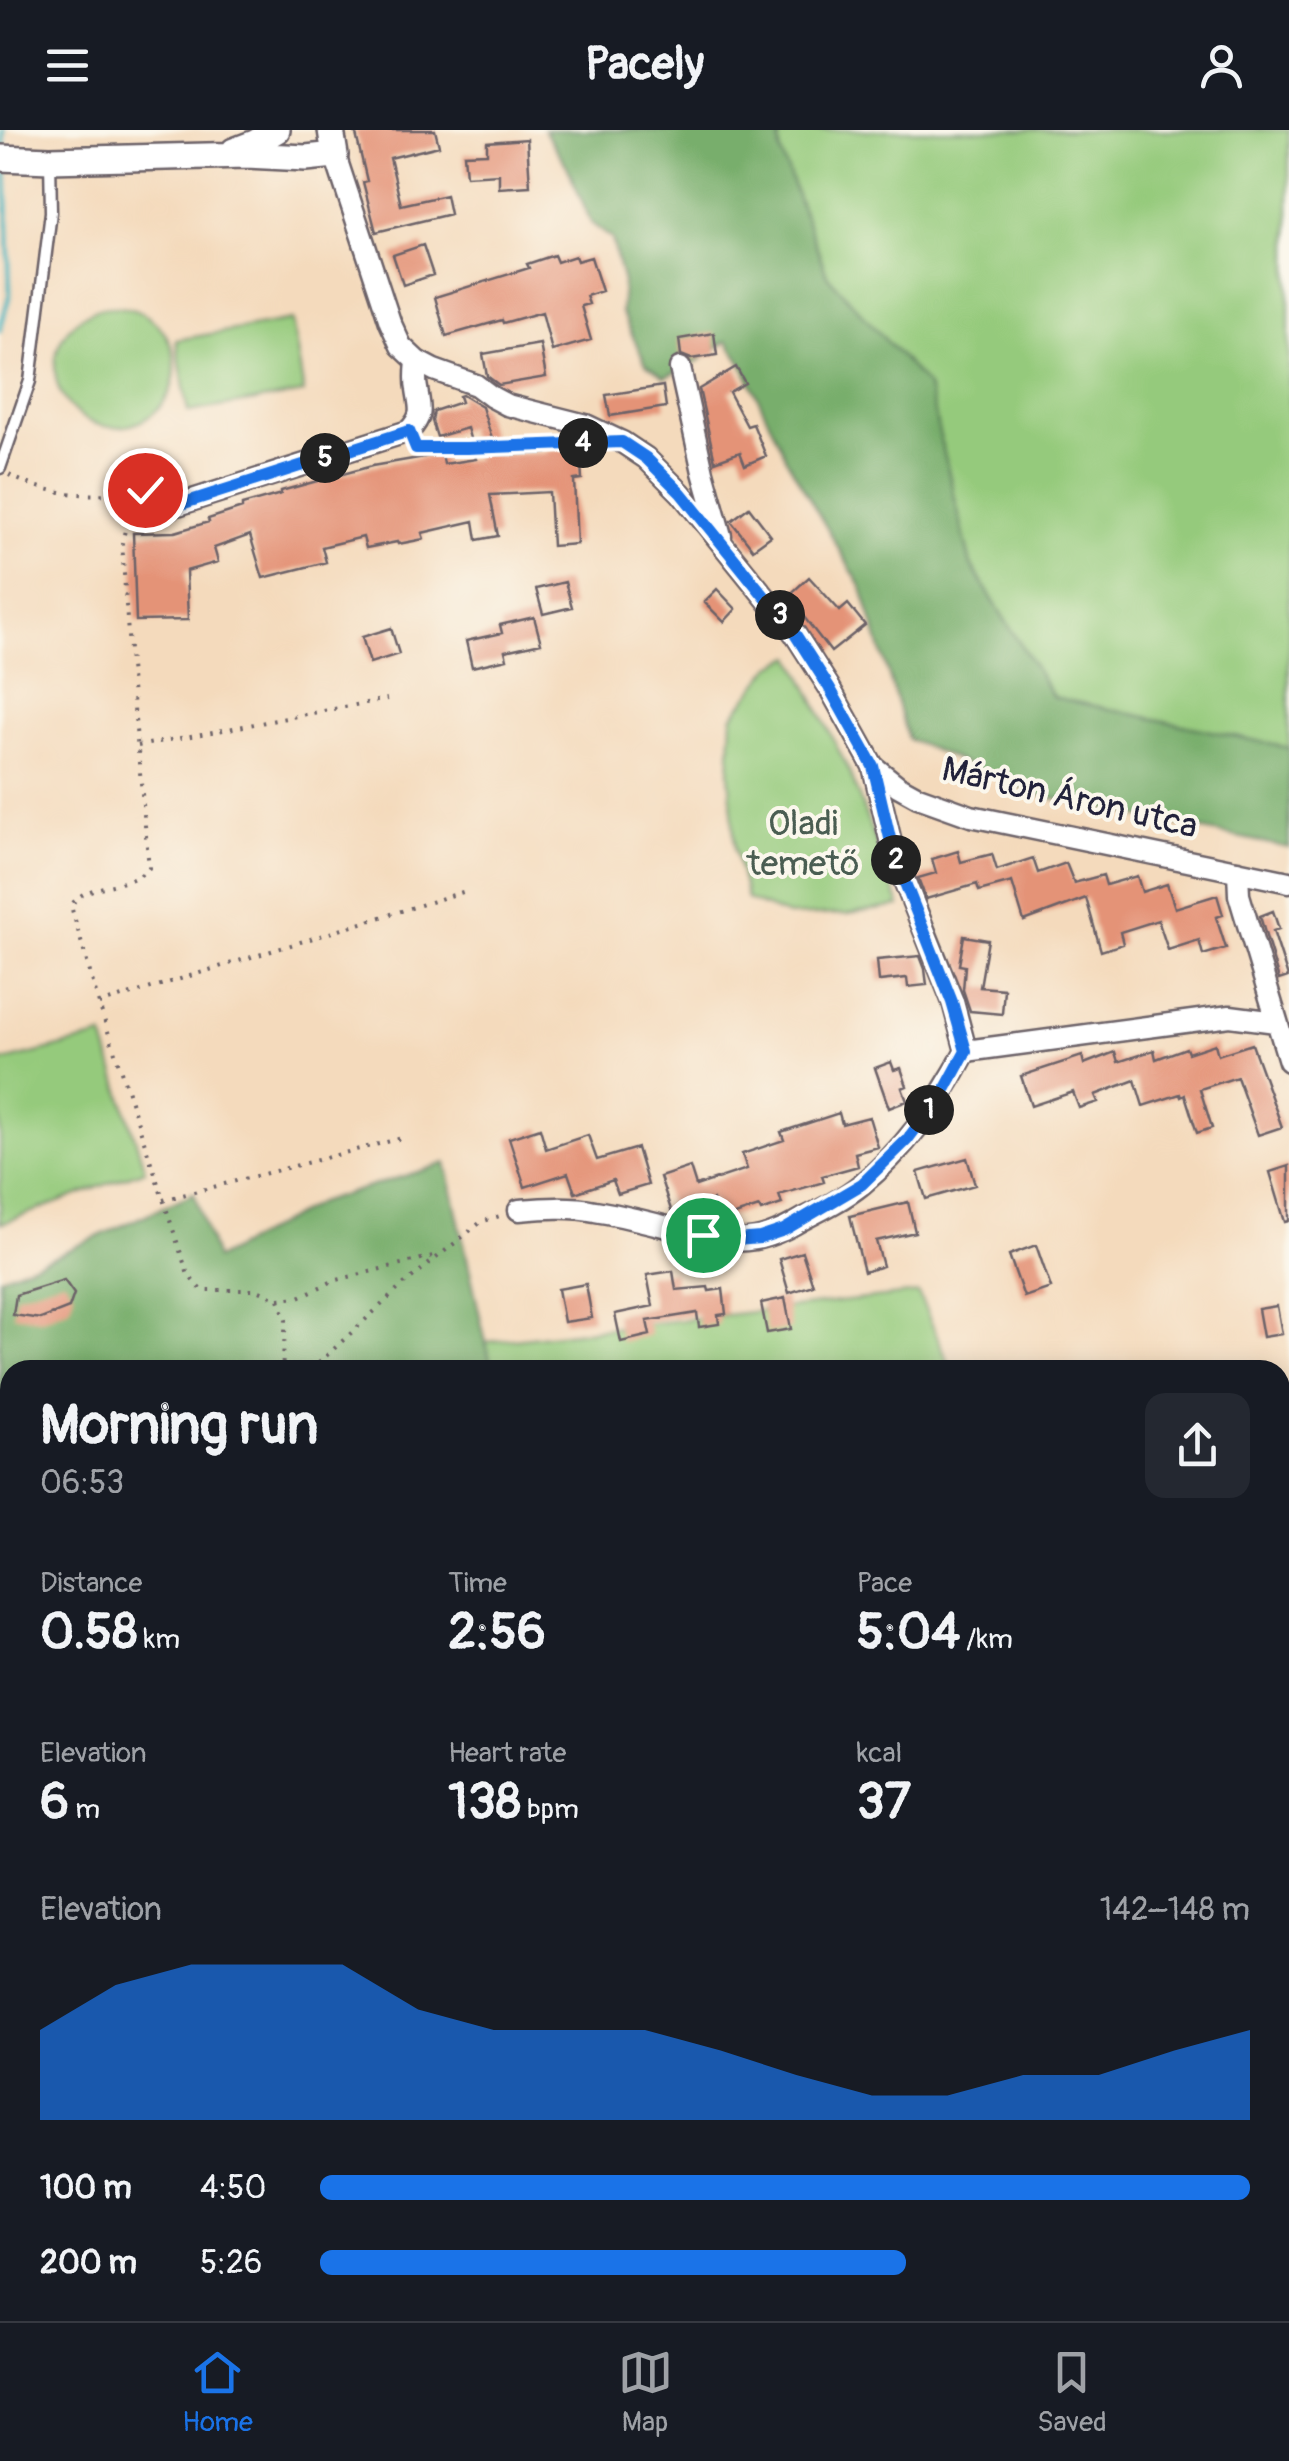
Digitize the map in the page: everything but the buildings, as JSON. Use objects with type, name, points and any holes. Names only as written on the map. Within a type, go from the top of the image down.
[{"type":"street","points":[[220,156],[277,130]]},
{"type":"street","points":[[0,158],[306,158],[333,142],[390,322],[401,346],[417,361],[416,381],[422,410],[417,422],[409,431],[150,514]]},
{"type":"street","name":"Márton Áron utca","points":[[417,361],[476,385],[508,405],[586,426],[646,458],[723,543],[795,634],[873,766],[898,786],[971,816],[1289,882]]},
{"type":"street","name":"Márton Áron utca","points":[[680,368],[723,543]]},
{"type":"street","points":[[519,1210],[591,1210],[736,1240],[760,1238],[784,1230],[862,1184],[907,1140],[946,1088],[966,1051],[952,1002],[894,855],[873,766]]},
{"type":"street","points":[[1238,871],[1238,895],[1289,1061]]},
{"type":"street","points":[[966,1051],[1230,1016],[1276,1022]]},
{"type":"lane","points":[[0,469],[30,381],[51,212],[50,160]]},
{"type":"path","points":[[409,431],[416,448],[582,444]]},
{"type":"path","points":[[0,469],[28,485],[69,493],[104,496],[145,490],[150,514],[124,530],[122,543],[150,868],[140,878],[85,893],[71,906],[99,1004],[188,1274],[202,1290],[257,1290],[279,1299],[298,1297],[333,1282],[441,1254]]},
{"type":"path","points":[[138,746],[386,698]]},
{"type":"path","points":[[99,1004],[466,892]]},
{"type":"path","points":[[163,1200],[402,1138]]},
{"type":"path","points":[[323,1360],[404,1284],[481,1222],[519,1210]]},
{"type":"path","points":[[279,1299],[286,1320],[283,1360]]},
{"type":"green space","points":[[544,130],[779,130],[780,150],[827,275],[928,387],[971,565],[1053,697],[1289,748],[1289,848],[1039,795],[908,739],[862,588],[787,460],[742,363],[727,341],[691,366],[665,377],[646,364],[621,312],[623,283],[612,239],[591,223],[567,166]]},
{"type":"green space","points":[[779,130],[1289,130],[1289,748],[1053,697],[971,565],[928,387],[827,275],[780,150]]},
{"type":"green space","points":[[115,307],[138,311],[158,324],[171,344],[175,367],[171,390],[158,410],[138,423],[115,427],[92,423],[72,410],[59,390],[55,367],[59,344],[72,324],[92,311]]},
{"type":"green space","points":[[292,320],[304,393],[188,412],[176,340]]},
{"type":"green space","name":"Oladi temető","points":[[792,656],[850,773],[900,906],[848,914],[788,916],[747,899],[735,850],[729,773],[732,717],[771,667]]},
{"type":"green space","points":[[103,1036],[145,1170],[0,1224],[0,1062]]},
{"type":"green space","points":[[446,1163],[490,1360],[0,1360],[0,1277],[194,1193],[216,1259],[318,1203]]},
{"type":"green space","points":[[918,1293],[948,1360],[490,1360],[486,1342]]},
{"type":"waterway","points":[[3,130],[4,148]]},
{"type":"waterway","points":[[0,330],[10,293],[6,164]]},
{"type":"route","points":[[145,490],[150,514],[409,431],[416,448],[622,442],[646,458],[681,493],[795,634],[873,766],[894,855],[952,1002],[966,1051],[946,1088],[907,1140],[862,1184],[784,1230],[760,1238],[736,1240],[703,1235]]}]
